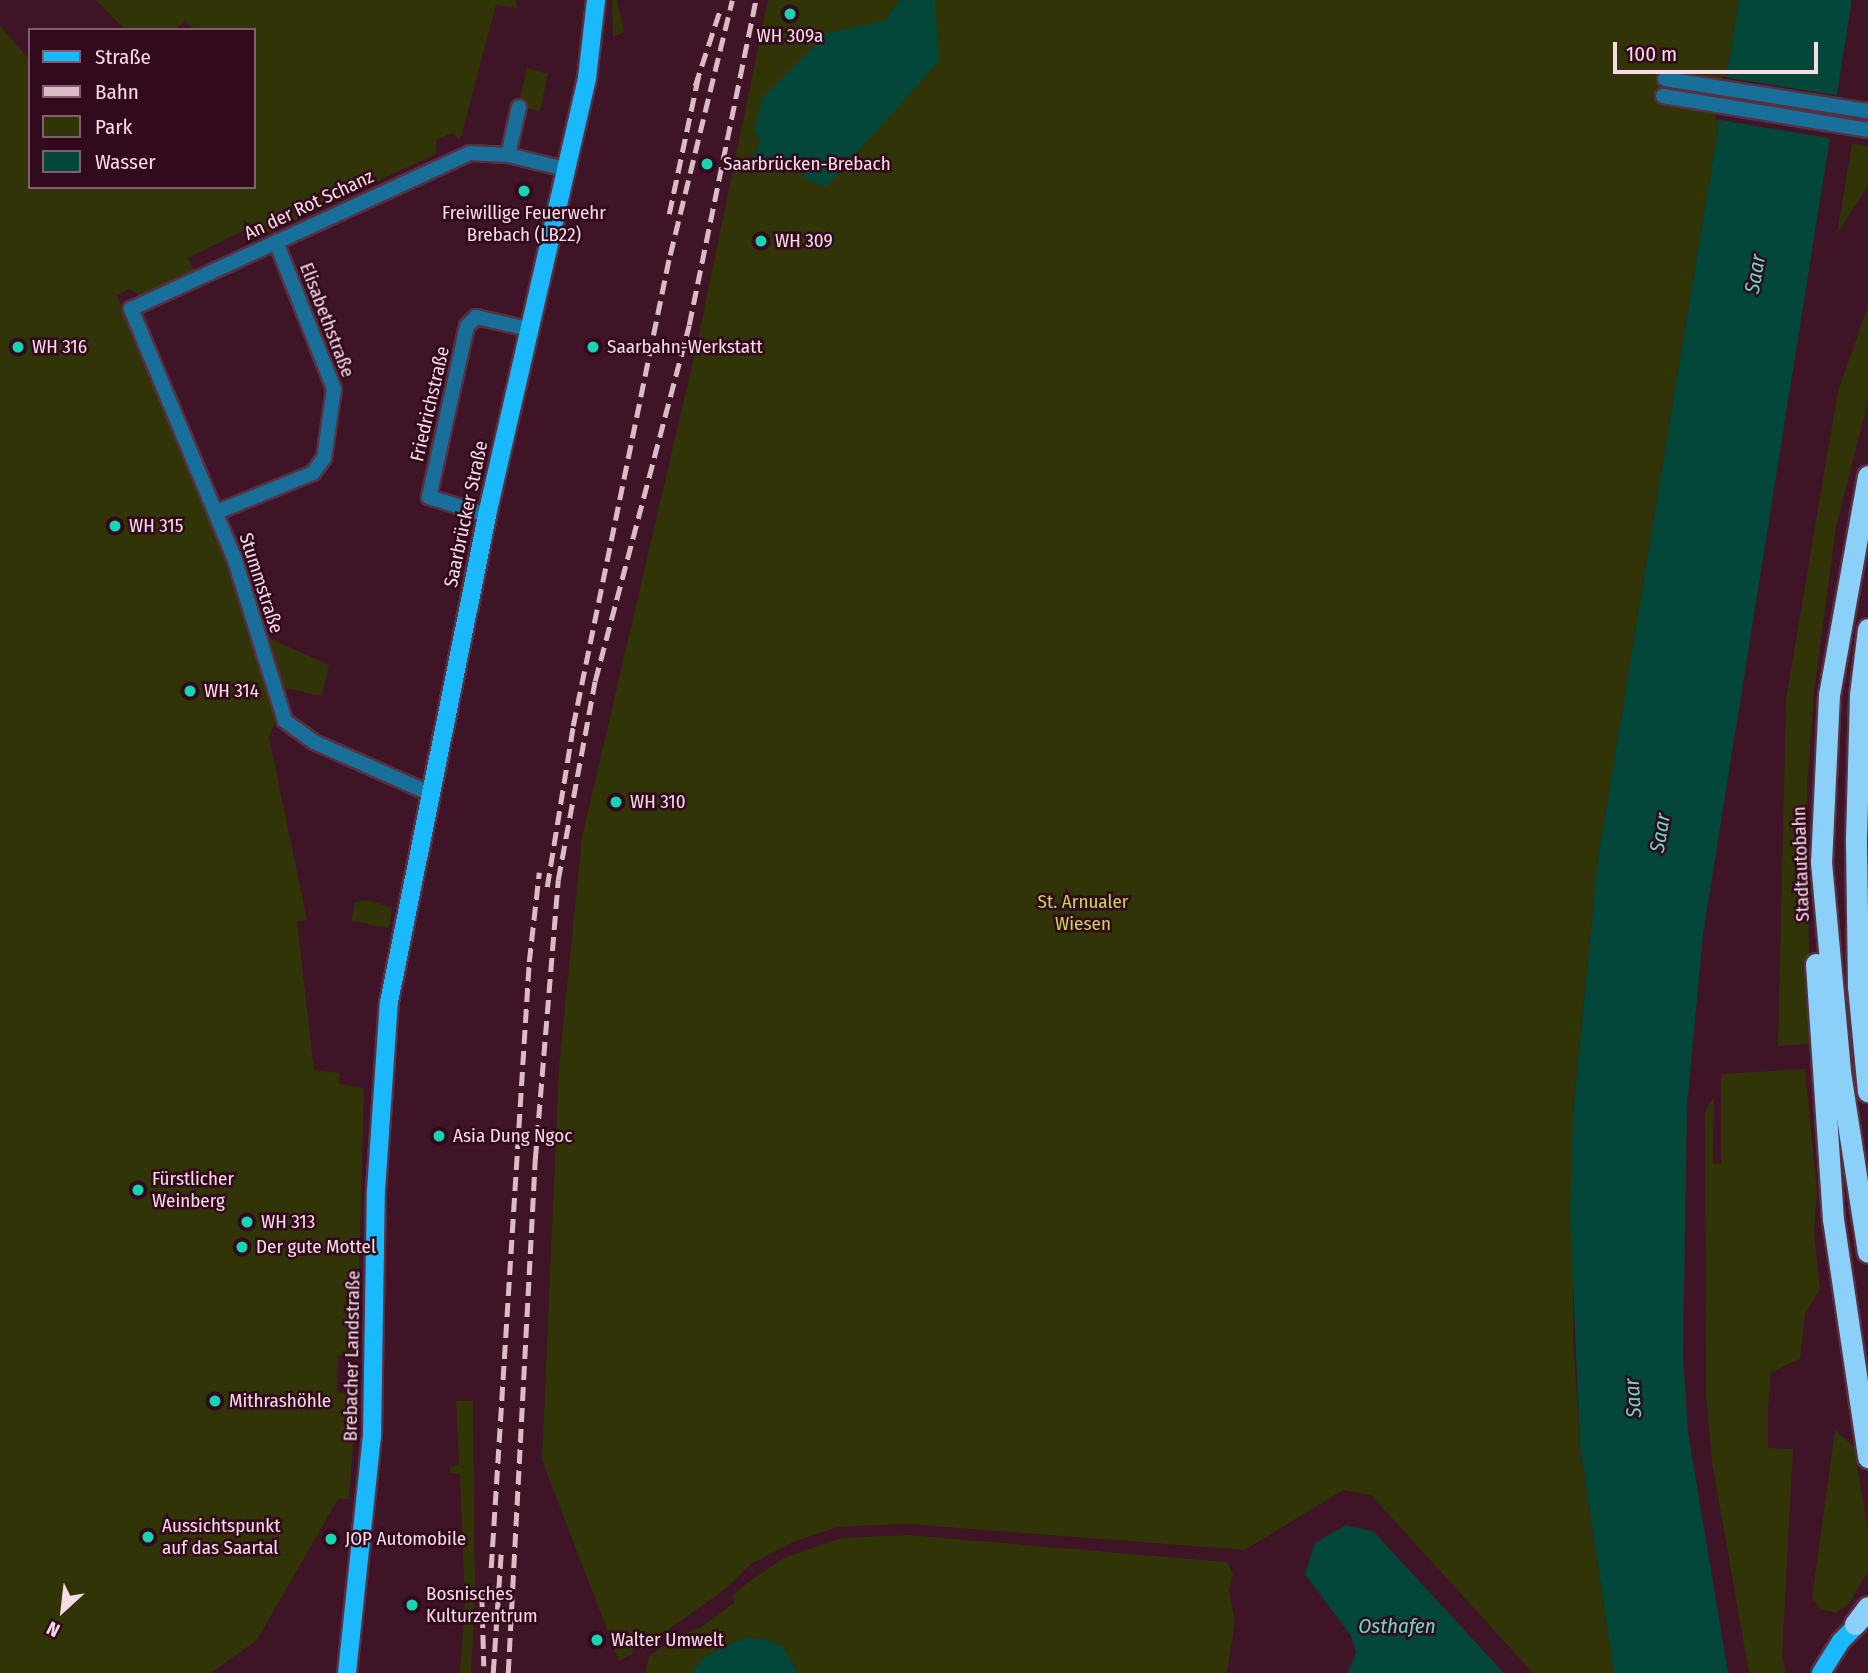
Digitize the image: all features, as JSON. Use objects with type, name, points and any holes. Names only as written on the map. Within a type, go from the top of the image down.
[{"type":"highway","name":"Stadtautobahn","points":[[1868,476],[1829,694],[1822,789],[1823,906],[1840,1072],[1868,1252]]},
{"type":"highway","points":[[1868,629],[1858,737],[1858,986],[1868,1092]]},
{"type":"highway","points":[[1823,906],[1816,959],[1833,1219],[1868,1457]]},
{"type":"highway","points":[[1858,925],[1868,988]]},
{"type":"highway","points":[[1861,1619],[1868,1607]]},
{"type":"main road","name":"Saarbrücker Straße","points":[[384,1038],[429,793],[487,515],[592,56],[596,0]]},
{"type":"main road","name":"Brebacher Landstraße","points":[[347,1673],[372,1437],[376,1191],[384,1038]]},
{"type":"main road","points":[[1821,1673],[1861,1619]]},
{"type":"street","points":[[1665,79],[1868,111]]},
{"type":"street","points":[[1662,96],[1868,130]]},
{"type":"street","points":[[508,155],[519,107]]},
{"type":"street","name":"An der Rot Schanz","points":[[131,309],[470,153],[508,155],[565,169]]},
{"type":"street","name":"Elisabethstraße","points":[[216,512],[313,473],[324,458],[334,389],[276,242]]},
{"type":"street","name":"Stummstraße","points":[[131,309],[216,512],[285,721],[314,742],[429,793]]},
{"type":"street","name":"Friedrichstraße","points":[[487,515],[429,497],[467,326],[477,317],[530,329]]},
{"type":"green space","points":[[96,0],[516,0],[517,8],[496,5],[460,141],[452,133],[436,140],[437,153],[261,236],[255,225],[188,258],[194,270],[140,295],[128,289],[117,296],[211,514],[276,720],[269,737],[307,920],[297,921],[314,1070],[340,1073],[339,1084],[364,1088],[357,1354],[338,1356],[337,1393],[357,1394],[349,1499],[338,1499],[257,1640],[211,1673],[0,1673],[0,26],[28,58],[28,189],[256,189],[256,28],[193,28],[185,21],[177,28],[123,28]]},
{"type":"green space","points":[[612,0],[617,0],[624,32],[613,37]]},
{"type":"green space","name":"St. Arnualer Wiesen","points":[[768,0],[1739,0],[1598,858],[1573,1113],[1573,1335],[1580,1445],[1614,1673],[1533,1673],[1371,1495],[1343,1490],[1245,1550],[907,1524],[837,1527],[795,1541],[751,1564],[724,1590],[641,1649],[634,1645],[632,1654],[619,1661],[542,1460],[559,1067],[582,837],[697,344]]},
{"type":"green space","points":[[527,68],[548,74],[540,111],[520,107]]},
{"type":"green space","points":[[1852,144],[1868,146],[1868,186],[1837,234]]},
{"type":"green space","points":[[1868,306],[1868,401],[1836,527],[1814,692],[1807,788],[1810,1044],[1778,1046],[1786,699],[1838,391]]},
{"type":"green space","points":[[269,638],[329,665],[322,696],[284,688]]},
{"type":"green space","points":[[368,900],[392,908],[389,928],[351,921],[355,902]]},
{"type":"green space","points":[[1805,1069],[1817,1192],[1814,1232],[1820,1289],[1805,1314],[1800,1359],[1771,1372],[1768,1408],[1768,1448],[1793,1449],[1782,1657],[1786,1673],[1749,1673],[1712,1462],[1706,1396],[1705,1112],[1714,1096],[1713,1163],[1721,1164],[1721,1074]]},
{"type":"green space","points":[[456,1401],[473,1401],[475,1601],[471,1673],[460,1673],[465,1601],[460,1474],[450,1473],[450,1466],[459,1465]]},
{"type":"green space","points":[[1835,1430],[1854,1447],[1868,1530],[1868,1571],[1848,1605],[1835,1613],[1820,1609],[1812,1598]]},
{"type":"green space","points":[[908,1535],[1227,1562],[1233,1574],[1229,1590],[1235,1621],[1227,1673],[798,1673],[793,1663],[764,1639],[744,1638],[704,1657],[691,1673],[645,1673],[649,1656],[684,1633],[700,1628],[734,1603],[733,1595],[747,1583],[784,1558],[841,1538]]},
{"type":"water","points":[[900,0],[935,0],[939,61],[826,187],[805,179],[800,164],[787,161],[761,169],[749,163],[761,143],[754,129],[763,97],[827,33],[884,21]]},
{"type":"water","name":"Saar","points":[[1739,0],[1852,0],[1703,935],[1687,1107],[1683,1356],[1688,1431],[1728,1673],[1614,1673],[1580,1445],[1570,1214],[1573,1113],[1598,858]]},
{"type":"water","name":"Osthafen","points":[[1346,1525],[1374,1532],[1504,1673],[1347,1673],[1356,1653],[1351,1636],[1305,1574],[1315,1543]]},
{"type":"water","points":[[744,1638],[764,1639],[783,1647],[798,1673],[691,1673],[704,1657]]},
{"type":"pier","points":[[1722,77],[1841,96],[1834,139],[1715,119]]},
{"type":"railway","points":[[547,887],[573,726],[670,255],[732,0]]},
{"type":"railway","points":[[508,1673],[535,1160],[558,880],[595,681],[689,325],[756,0]]},
{"type":"railway","points":[[695,86],[720,10]]},
{"type":"railway","points":[[669,214],[698,77]]},
{"type":"railway","points":[[491,1568],[529,962],[539,873]]},
{"type":"railway","points":[[493,1673],[501,1554]]},
{"type":"railway","points":[[482,1593],[484,1666]]},
{"type":"place","name":"WH 309a","points":[[790,14]]},
{"type":"place","name":"Saarbrücken-Brebach","points":[[707,164]]},
{"type":"place","name":"Freiwillige Feuerwehr Brebach (LB22)","points":[[524,191]]},
{"type":"place","name":"WH 309","points":[[761,241]]},
{"type":"place","name":"WH 316","points":[[18,347]]},
{"type":"place","name":"Saarbahn-Werkstatt","points":[[593,347]]},
{"type":"place","name":"WH 315","points":[[115,526]]},
{"type":"place","name":"WH 314","points":[[190,691]]},
{"type":"place","name":"WH 310","points":[[616,802]]},
{"type":"place","name":"Asia Dung Ngoc","points":[[439,1136]]},
{"type":"place","name":"Fürstlicher Weinberg","points":[[138,1190]]},
{"type":"place","name":"WH 313","points":[[247,1222]]},
{"type":"place","name":"Der gute Mottel","points":[[242,1247]]},
{"type":"place","name":"Mithrashöhle","points":[[215,1401]]},
{"type":"place","name":"Aussichtspunkt auf das Saartal","points":[[148,1537]]},
{"type":"place","name":"JOP Automobile","points":[[331,1539]]},
{"type":"place","name":"Bosnisches Kulturzentrum","points":[[412,1605]]},
{"type":"place","name":"Walter Umwelt","points":[[597,1640]]}]
